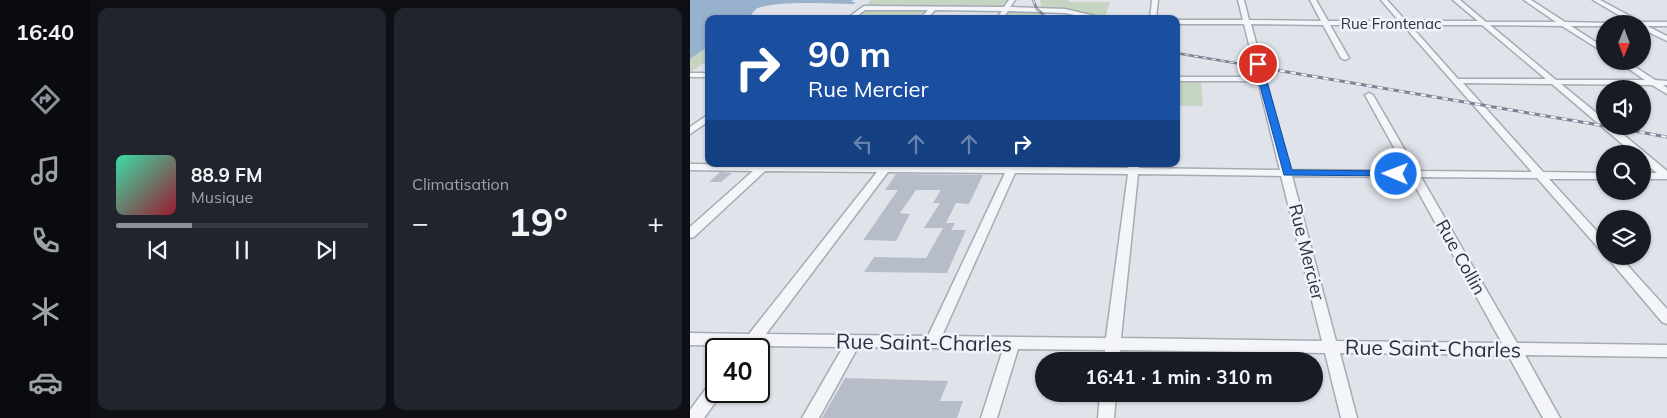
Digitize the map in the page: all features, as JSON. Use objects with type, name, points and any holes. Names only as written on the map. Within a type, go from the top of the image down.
[{"type":"street","points":[[1008,8],[1006,7],[1012,0]]},
{"type":"street","points":[[1003,15],[1018,0]]},
{"type":"street","points":[[1153,15],[1155,0]]},
{"type":"street","name":"Rue Mercier","points":[[1241,0],[1349,418]]},
{"type":"street","points":[[1313,0],[1345,58]]},
{"type":"street","points":[[1384,0],[1596,238]]},
{"type":"street","points":[[1456,0],[1596,117]]},
{"type":"street","points":[[1528,0],[1596,45]]},
{"type":"street","points":[[1596,0],[1623,15]]},
{"type":"street","points":[[854,15],[864,8],[1008,8],[1058,10],[1084,15]]},
{"type":"street","points":[[927,15],[934,8]]},
{"type":"street","name":"Rue Frontenac","points":[[1180,22],[1596,24]]},
{"type":"street","points":[[1651,25],[1667,24]]},
{"type":"street","points":[[1651,30],[1667,39]]},
{"type":"street","points":[[1634,70],[1667,92]]},
{"type":"street","points":[[690,75],[705,76]]},
{"type":"street","points":[[1180,79],[1262,79]]},
{"type":"street","points":[[1456,81],[1667,83]]},
{"type":"street","name":"Rue Collin","points":[[1370,95],[1552,418]]},
{"type":"street","points":[[690,131],[705,121]]},
{"type":"street","points":[[1618,135],[1629,145]]},
{"type":"street","points":[[1651,163],[1667,176]]},
{"type":"street","points":[[690,167],[705,167]]},
{"type":"street","points":[[690,234],[762,167]]},
{"type":"street","points":[[755,338],[886,167],[1134,168],[1287,173],[1596,176]]},
{"type":"street","points":[[932,342],[1013,167]]},
{"type":"street","points":[[1112,352],[1134,168]]},
{"type":"street","points":[[1651,176],[1667,176]]},
{"type":"street","points":[[1620,265],[1667,318]]},
{"type":"street","name":"Rue Saint-Charles","points":[[690,339],[705,340]]},
{"type":"street","points":[[810,418],[854,341]]},
{"type":"street","name":"Rue Saint-Charles","points":[[770,343],[854,341],[1667,351]]},
{"type":"street","points":[[989,418],[1012,343]]},
{"type":"street","points":[[1106,418],[1107,402]]},
{"type":"street","points":[[694,418],[705,403]]},
{"type":"green space","points":[[871,0],[1011,0],[1004,7],[870,7],[868,3]]},
{"type":"green space","points":[[1040,0],[1110,2],[1106,15],[1041,7]]},
{"type":"green space","points":[[864,8],[934,8],[927,15],[854,15]]},
{"type":"green space","points":[[1009,10],[1036,10],[1041,15],[1005,15]]},
{"type":"green space","points":[[705,49],[705,63],[690,72],[690,59]]},
{"type":"green space","points":[[1180,79],[1201,79],[1203,106],[1180,106]]},
{"type":"water","points":[[690,0],[853,0],[851,2],[856,2],[853,4],[779,4],[758,8],[751,15],[705,15],[705,49],[690,59]]},
{"type":"building","points":[[720,172],[732,173],[721,182],[709,182]]},
{"type":"building","points":[[896,174],[983,175],[969,204],[956,203],[946,223],[955,223],[951,230],[966,230],[947,273],[864,272],[874,257],[926,258],[943,228],[924,228],[940,203],[933,203],[941,190],[916,190],[900,213],[910,214],[896,241],[863,240],[898,190],[885,190]]},
{"type":"building","points":[[845,378],[948,381],[940,401],[963,401],[957,418],[822,418]]},
{"type":"railway","points":[[1033,0],[1037,9],[1044,15]]},
{"type":"railway","points":[[1180,54],[1265,68]]},
{"type":"railway","points":[[1258,67],[1596,124]]},
{"type":"railway","points":[[1651,134],[1667,137]]},
{"type":"route","points":[[1258,64],[1287,173],[1396,174]]}]
